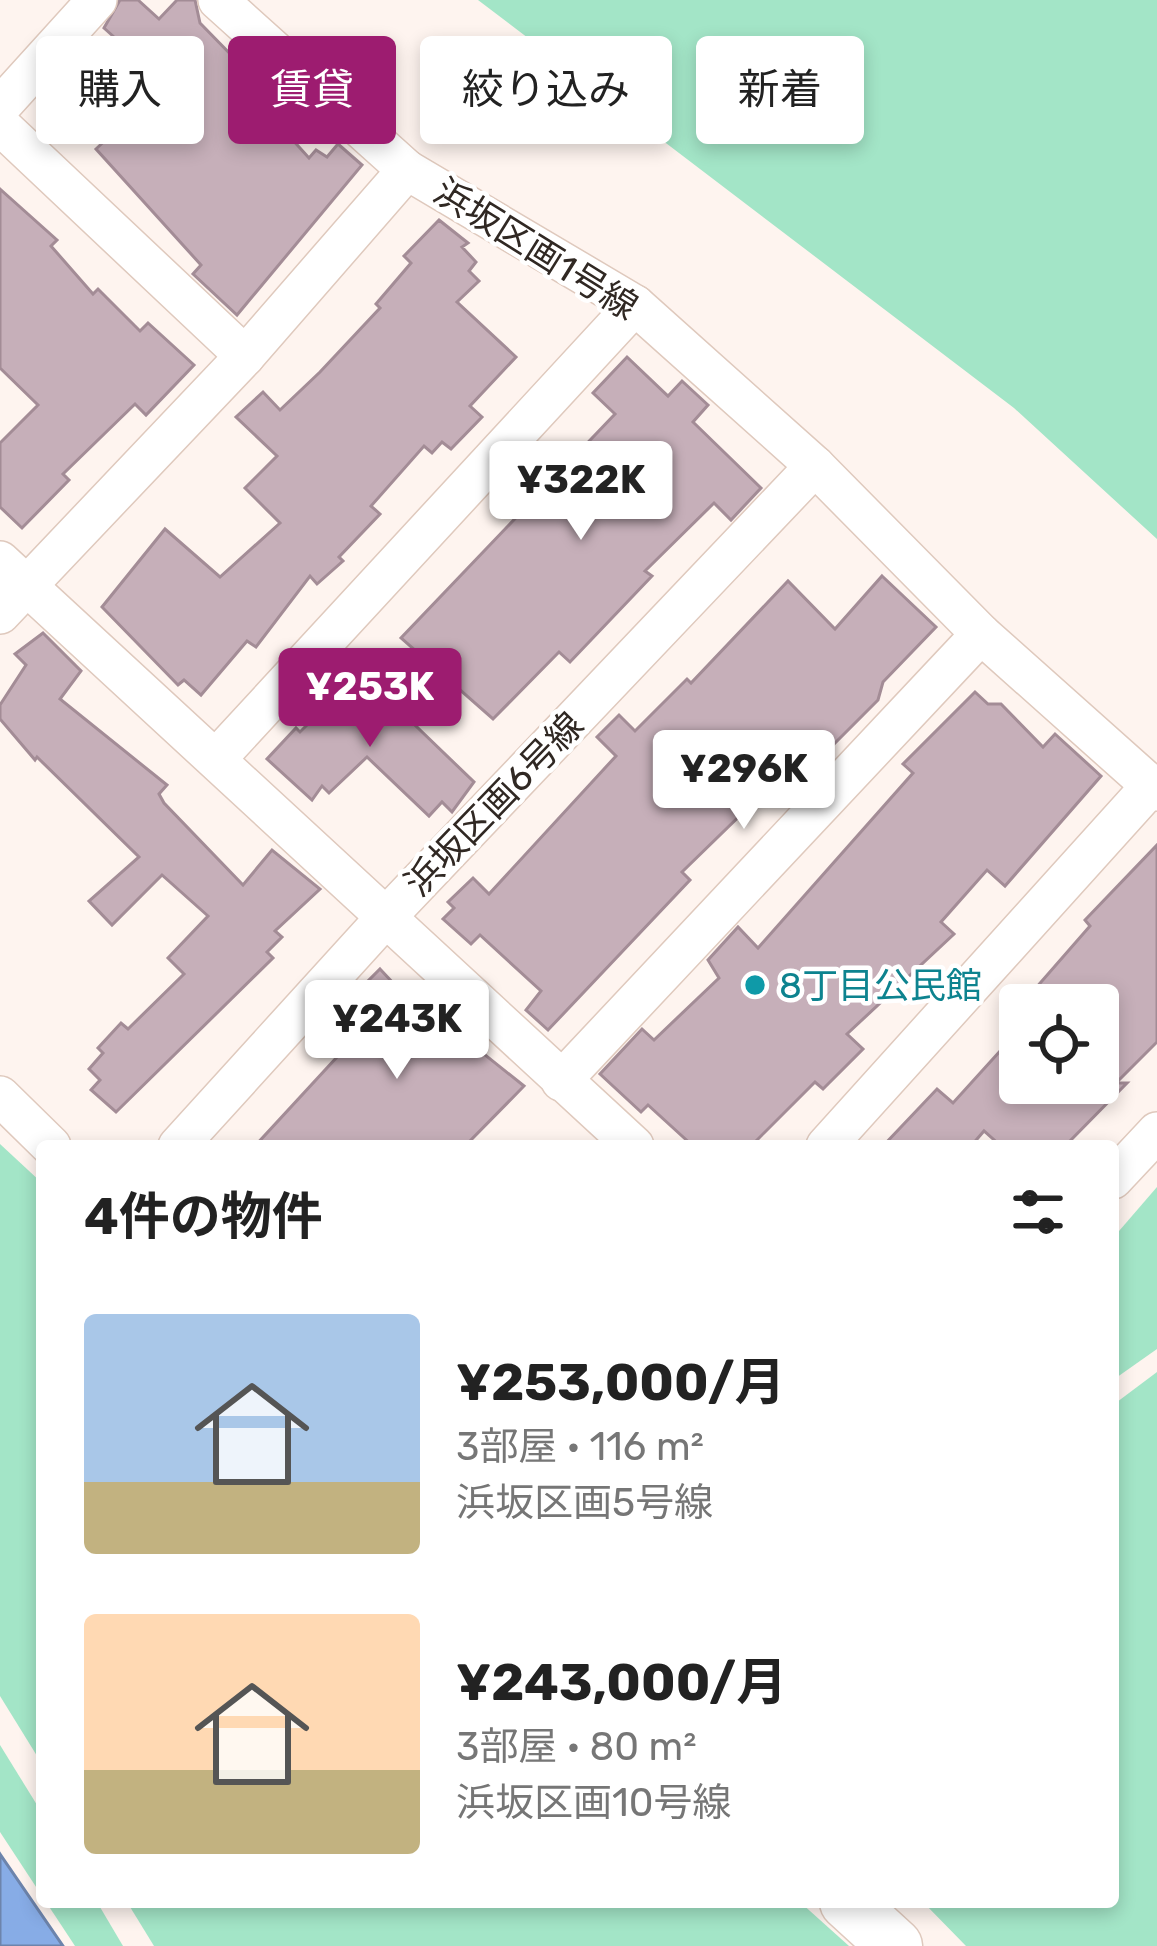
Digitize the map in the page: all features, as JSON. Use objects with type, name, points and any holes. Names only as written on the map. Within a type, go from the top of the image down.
[{"type":"main road","points":[[854,1908],[895,1946]]},
{"type":"street","points":[[0,107],[97,0]]},
{"type":"street","points":[[218,0],[407,170]]},
{"type":"street","points":[[0,125],[244,356]]},
{"type":"street","name":"浜坂区画1号線","points":[[9,587],[244,356],[407,170],[634,305],[815,466],[982,634],[1154,789]]},
{"type":"street","points":[[216,760],[634,305]]},
{"type":"street","name":"浜坂区画6号線","points":[[183,1140],[387,916],[815,466]]},
{"type":"street","points":[[9,587],[216,760],[627,1140]]},
{"type":"street","points":[[561,1081],[982,634]]},
{"type":"street","points":[[832,1140],[1154,789]]},
{"type":"street","points":[[0,1096],[45,1140]]},
{"type":"street","points":[[1119,1173],[1157,1132]]},
{"type":"green space","points":[[478,0],[1157,0],[1157,539],[1014,408],[667,144],[672,144],[672,36],[525,36]]},
{"type":"green space","points":[[0,1144],[36,1177],[36,1754],[0,1696]]},
{"type":"green space","points":[[1157,1187],[1157,1349],[1119,1376],[1119,1231]]},
{"type":"green space","points":[[1157,1372],[1157,1946],[966,1946],[929,1908],[1119,1908],[1119,1400]]},
{"type":"green space","points":[[0,1745],[36,1803],[36,1887],[0,1832]]},
{"type":"green space","points":[[50,1908],[101,1908],[123,1946],[75,1946]]},
{"type":"green space","points":[[131,1908],[807,1908],[849,1946],[154,1946]]},
{"type":"water","points":[[0,1854],[63,1946],[0,1946]]},
{"type":"building","points":[[120,0],[138,0],[159,19],[177,0],[195,0],[200,23],[228,52],[228,144],[296,144],[309,158],[316,150],[327,157],[338,144],[362,165],[237,315],[193,274],[201,265],[96,149],[101,144],[204,144],[204,36],[113,36],[104,28]]},
{"type":"building","points":[[0,189],[57,240],[51,246],[93,294],[98,289],[140,331],[148,323],[194,365],[146,415],[135,404],[63,474],[69,480],[22,528],[0,507],[0,443],[38,405],[0,368]]},
{"type":"building","points":[[439,220],[468,243],[462,247],[476,262],[469,271],[479,281],[457,302],[516,357],[470,406],[482,417],[451,449],[442,442],[432,453],[424,446],[371,506],[380,514],[339,557],[343,561],[317,584],[310,576],[256,647],[247,641],[201,695],[184,680],[178,685],[102,607],[165,529],[220,577],[280,523],[245,488],[277,456],[236,417],[263,392],[280,410],[320,372],[380,308],[376,304],[411,263],[404,256]]},
{"type":"building","points":[[627,357],[668,396],[682,381],[708,405],[693,422],[761,488],[731,520],[714,503],[645,571],[652,576],[570,662],[559,652],[493,719],[401,638],[615,414],[593,393]]},
{"type":"building","points":[[882,576],[936,627],[883,682],[878,700],[814,764],[803,754],[682,872],[690,880],[548,1030],[526,1010],[541,991],[480,935],[471,944],[443,919],[454,908],[448,902],[473,878],[489,894],[616,756],[597,737],[619,715],[635,731],[687,679],[691,683],[788,581],[835,629]]},
{"type":"building","points":[[43,633],[81,671],[60,699],[167,785],[159,794],[164,803],[243,885],[272,850],[320,889],[275,931],[282,937],[267,952],[273,958],[116,1112],[91,1090],[100,1080],[89,1069],[103,1053],[98,1048],[121,1023],[128,1029],[184,974],[168,958],[208,916],[162,875],[112,925],[89,901],[139,857],[37,757],[35,760],[0,719],[0,705],[26,665],[15,654]]},
{"type":"building","points":[[364,676],[474,782],[452,812],[442,802],[429,816],[367,757],[329,793],[322,786],[312,800],[267,759],[296,728],[300,732],[348,684],[353,688]]},
{"type":"building","points":[[975,692],[988,704],[1001,704],[1043,747],[1055,734],[1101,776],[1005,886],[987,870],[941,922],[954,934],[847,1034],[863,1049],[823,1089],[815,1082],[757,1140],[686,1140],[648,1105],[641,1112],[600,1074],[642,1029],[654,1040],[719,978],[708,960],[738,927],[758,948],[913,773],[903,764]]},
{"type":"building","points":[[1157,845],[1157,1042],[1119,1080],[1119,984],[1039,984],[1090,926],[1085,920]]},
{"type":"building","points":[[380,969],[424,1016],[429,1010],[524,1086],[471,1140],[261,1140],[361,1031],[339,1010]]},
{"type":"building","points":[[999,1052],[999,1104],[1106,1104],[1071,1140],[994,1140],[984,1131],[976,1140],[889,1140],[937,1089],[953,1103]]},
{"type":"place","name":"8丁目公民館","points":[[755,985]]}]
